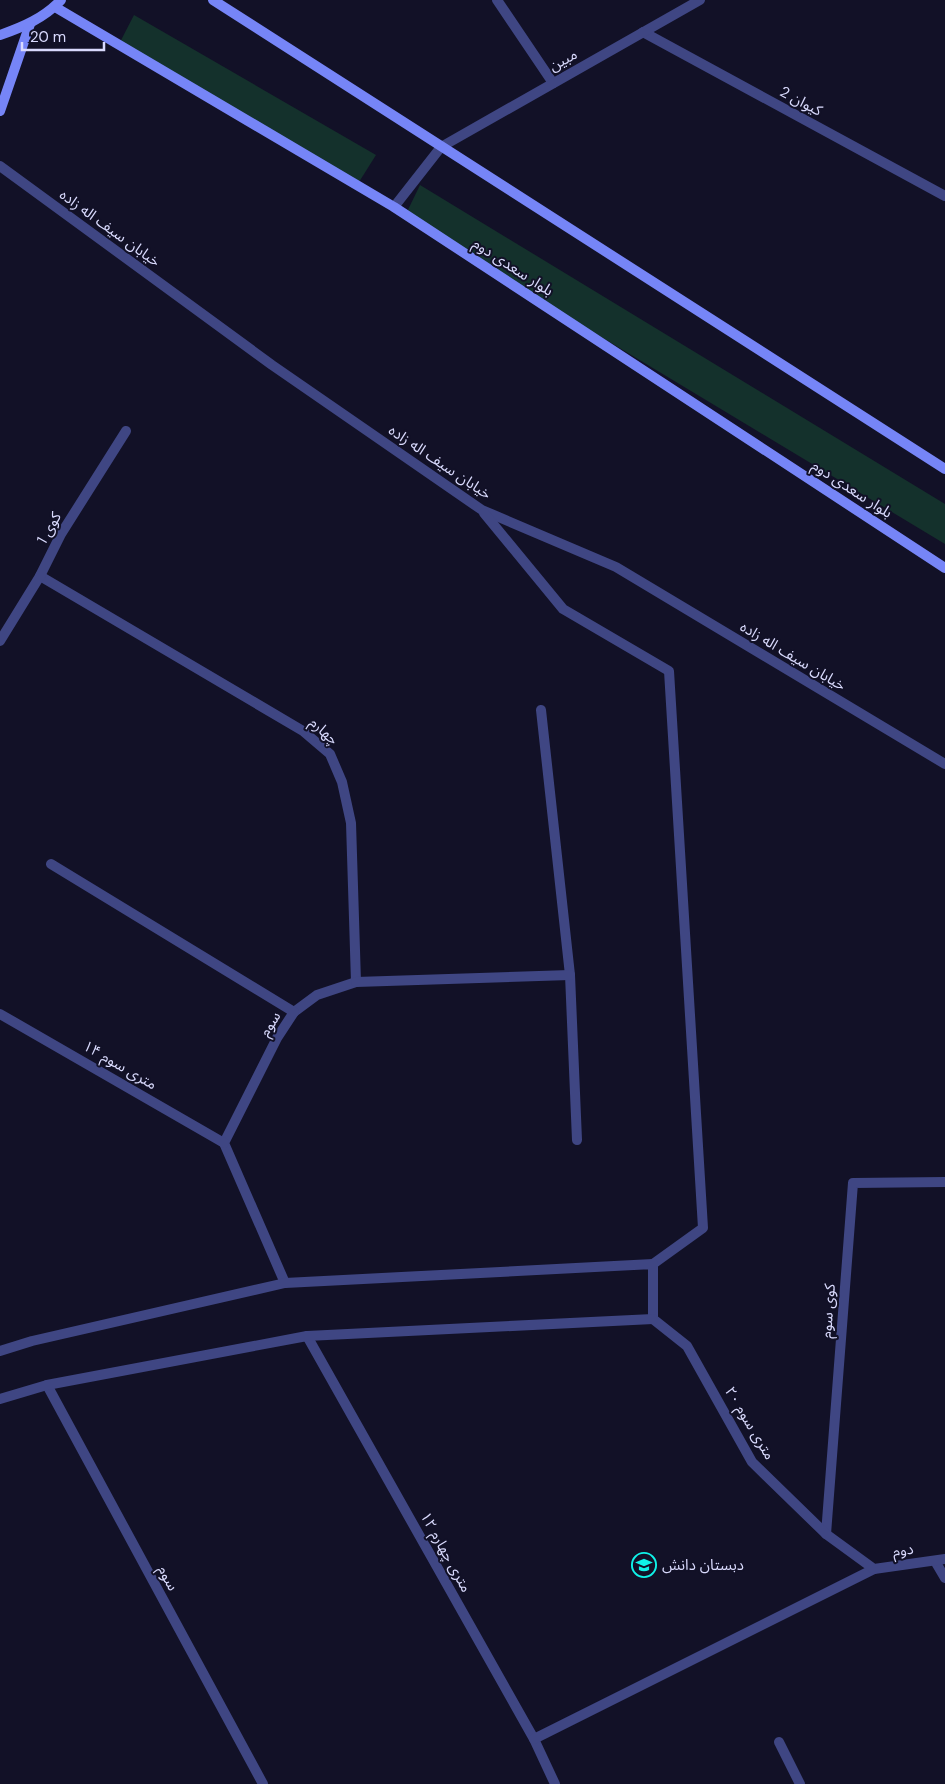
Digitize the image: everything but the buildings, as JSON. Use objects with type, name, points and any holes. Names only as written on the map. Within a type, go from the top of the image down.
[{"type":"main road","points":[[213,0],[945,469]]},
{"type":"main road","points":[[0,35],[30,24],[58,3]]},
{"type":"main road","name":"بلوار سعدی دوم","points":[[58,3],[394,207],[945,568]]},
{"type":"main road","points":[[0,111],[30,24]]},
{"type":"street","points":[[497,0],[553,83]]},
{"type":"street","name":"مبین","points":[[441,147],[700,0]]},
{"type":"street","name":"کیوان 2","points":[[643,32],[945,196]]},
{"type":"street","points":[[394,207],[441,147]]},
{"type":"street","name":"خیابان سیف اله زاده","points":[[0,166],[272,365],[482,510],[616,567],[945,764]]},
{"type":"street","name":"کوی 1","points":[[0,640],[40,576],[61,534],[126,431]]},
{"type":"street","points":[[0,1351],[32,1341],[285,1283],[653,1264],[703,1228],[669,671],[563,609],[482,510]]},
{"type":"street","name":"چهارم","points":[[40,576],[303,730],[330,754],[342,782],[351,823],[356,982]]},
{"type":"street","points":[[541,710],[570,975],[577,1140]]},
{"type":"street","name":"سوم","points":[[51,864],[294,1012],[277,1038],[224,1143]]},
{"type":"street","points":[[294,1012],[317,995],[356,982],[570,975]]},
{"type":"street","name":"۱۴ متری سوم","points":[[0,1014],[224,1143]]},
{"type":"street","points":[[224,1143],[285,1283]]},
{"type":"street","name":"کوی سوم","points":[[826,1534],[853,1183],[945,1182]]},
{"type":"street","points":[[0,1399],[47,1385],[307,1336],[654,1319],[653,1264]]},
{"type":"street","name":"۲۰ متری سوم","points":[[654,1319],[687,1346],[752,1462],[826,1534],[874,1569]]},
{"type":"street","name":"۱۲ متری چهارم","points":[[307,1336],[534,1740],[555,1784]]},
{"type":"street","name":"سوم","points":[[47,1385],[263,1784]]},
{"type":"street","name":"دوم","points":[[534,1740],[874,1569],[940,1560],[945,1578]]},
{"type":"street","points":[[779,1742],[800,1784]]},
{"type":"green space","points":[[134,15],[376,155],[359,182],[117,48]]},
{"type":"green space","points":[[420,185],[945,504],[945,544],[404,218]]},
{"type":"place","name":"دبستان دانش","points":[[644,1565]]}]
